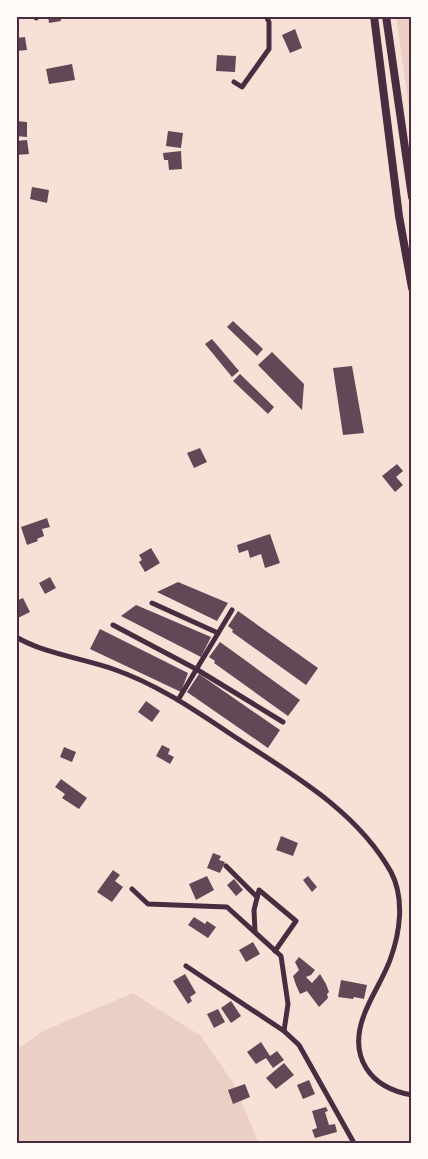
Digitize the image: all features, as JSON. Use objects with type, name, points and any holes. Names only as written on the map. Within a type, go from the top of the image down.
[{"type":"main road","points":[[374,16],[399,216],[412,288]]},
{"type":"main road","points":[[386,16],[412,197]]},
{"type":"street","points":[[234,82],[242,87],[269,49],[269,22],[266,16]]},
{"type":"street","points":[[152,603],[218,633]]},
{"type":"street","points":[[178,700],[232,610]]},
{"type":"street","points":[[113,626],[196,669],[283,722]]},
{"type":"street","points":[[16,637],[39,647],[113,669],[178,700],[284,769],[329,802],[359,830],[391,872],[399,899],[400,912],[396,942],[390,961],[364,1016],[360,1030],[362,1059],[367,1070],[376,1081],[388,1089],[412,1096]]},
{"type":"street","points":[[226,866],[257,897]]},
{"type":"street","points":[[132,889],[148,904],[227,907],[281,956],[288,1004],[284,1031]]},
{"type":"street","points":[[255,932],[254,910],[259,890],[296,921],[275,951]]},
{"type":"street","points":[[186,966],[284,1031],[299,1045],[354,1143]]},
{"type":"shaded area","points":[[396,16],[412,16],[412,130]]},
{"type":"shaded area","points":[[133,993],[201,1036],[234,1084],[259,1143],[16,1143],[16,1050],[43,1031]]},
{"type":"building","points":[[48,16],[60,16],[61,21],[49,23]]},
{"type":"building","points":[[295,29],[302,48],[290,53],[282,35]]},
{"type":"building","points":[[25,37],[27,50],[16,51],[16,38]]},
{"type":"building","points":[[217,55],[236,56],[235,72],[216,71]]},
{"type":"building","points":[[72,64],[75,80],[49,84],[46,69]]},
{"type":"building","points":[[16,121],[27,122],[27,137],[16,136]]},
{"type":"building","points":[[168,131],[183,133],[181,148],[166,146]]},
{"type":"building","points":[[27,140],[29,154],[16,155],[16,141]]},
{"type":"building","points":[[181,151],[182,169],[169,170],[168,160],[164,160],[163,153]]},
{"type":"building","points":[[32,187],[49,190],[47,203],[30,199]]},
{"type":"building","points":[[233,321],[263,349],[257,356],[227,327]]},
{"type":"building","points":[[212,339],[239,371],[232,377],[205,344]]},
{"type":"building","points":[[272,352],[304,384],[302,410],[258,365]]},
{"type":"building","points":[[352,366],[364,433],[343,435],[333,368]]},
{"type":"building","points":[[240,374],[274,407],[268,414],[233,381]]},
{"type":"building","points":[[200,448],[207,462],[194,468],[187,453]]},
{"type":"building","points":[[397,464],[403,471],[396,477],[403,485],[395,492],[382,476]]},
{"type":"building","points":[[47,518],[50,527],[42,529],[44,536],[37,539],[38,541],[27,545],[21,527]]},
{"type":"building","points":[[270,534],[280,563],[265,568],[261,554],[250,558],[248,550],[239,553],[237,545]]},
{"type":"building","points":[[151,548],[160,563],[145,572],[139,562],[142,560],[139,555]]},
{"type":"building","points":[[50,577],[56,588],[45,594],[39,583]]},
{"type":"building","points":[[178,582],[228,603],[217,621],[157,592]]},
{"type":"building","points":[[23,598],[30,612],[16,619],[16,601]]},
{"type":"building","points":[[136,605],[211,637],[201,657],[121,616]]},
{"type":"building","points":[[238,611],[318,668],[306,685],[232,632],[233,630],[228,626]]},
{"type":"building","points":[[100,629],[188,673],[181,692],[90,649]]},
{"type":"building","points":[[220,642],[300,700],[288,716],[214,663],[215,661],[209,657]]},
{"type":"building","points":[[199,674],[280,730],[268,748],[187,692]]},
{"type":"building","points":[[146,701],[160,711],[152,722],[138,712]]},
{"type":"building","points":[[162,745],[170,749],[168,754],[174,757],[170,764],[156,756]]},
{"type":"building","points":[[64,747],[76,752],[72,762],[60,757]]},
{"type":"building","points":[[61,779],[87,798],[79,809],[62,798],[65,794],[55,787]]},
{"type":"building","points":[[281,836],[298,843],[293,856],[276,850]]},
{"type":"building","points":[[213,853],[221,856],[219,860],[225,862],[220,873],[207,868]]},
{"type":"building","points":[[113,870],[120,875],[115,881],[123,887],[112,902],[97,892]]},
{"type":"building","points":[[207,876],[214,890],[196,900],[189,884]]},
{"type":"building","points":[[308,876],[317,887],[312,892],[303,880]]},
{"type":"building","points":[[234,879],[243,890],[236,896],[227,885]]},
{"type":"building","points":[[194,917],[205,924],[207,921],[216,927],[208,938],[188,925]]},
{"type":"building","points":[[253,942],[260,954],[246,962],[239,950]]},
{"type":"building","points":[[299,957],[315,970],[306,977],[312,983],[320,974],[326,984],[329,992],[327,994],[328,998],[319,1007],[307,991],[300,994],[296,985],[293,976],[299,970],[295,962]]},
{"type":"building","points":[[185,974],[196,993],[190,997],[192,1001],[188,1004],[173,981]]},
{"type":"building","points":[[341,980],[367,985],[364,999],[338,997]]},
{"type":"building","points":[[231,1001],[241,1016],[231,1023],[221,1008]]},
{"type":"building","points":[[218,1009],[225,1022],[214,1028],[207,1014]]},
{"type":"building","points":[[261,1042],[270,1056],[277,1051],[284,1060],[273,1068],[266,1058],[256,1064],[247,1052]]},
{"type":"building","points":[[284,1063],[294,1075],[276,1089],[266,1078]]},
{"type":"building","points":[[309,1080],[315,1094],[303,1099],[297,1085]]},
{"type":"building","points":[[245,1084],[250,1097],[233,1104],[228,1090]]},
{"type":"building","points":[[326,1107],[328,1111],[325,1112],[329,1125],[335,1124],[337,1132],[315,1138],[312,1130],[317,1128],[312,1111]]}]
